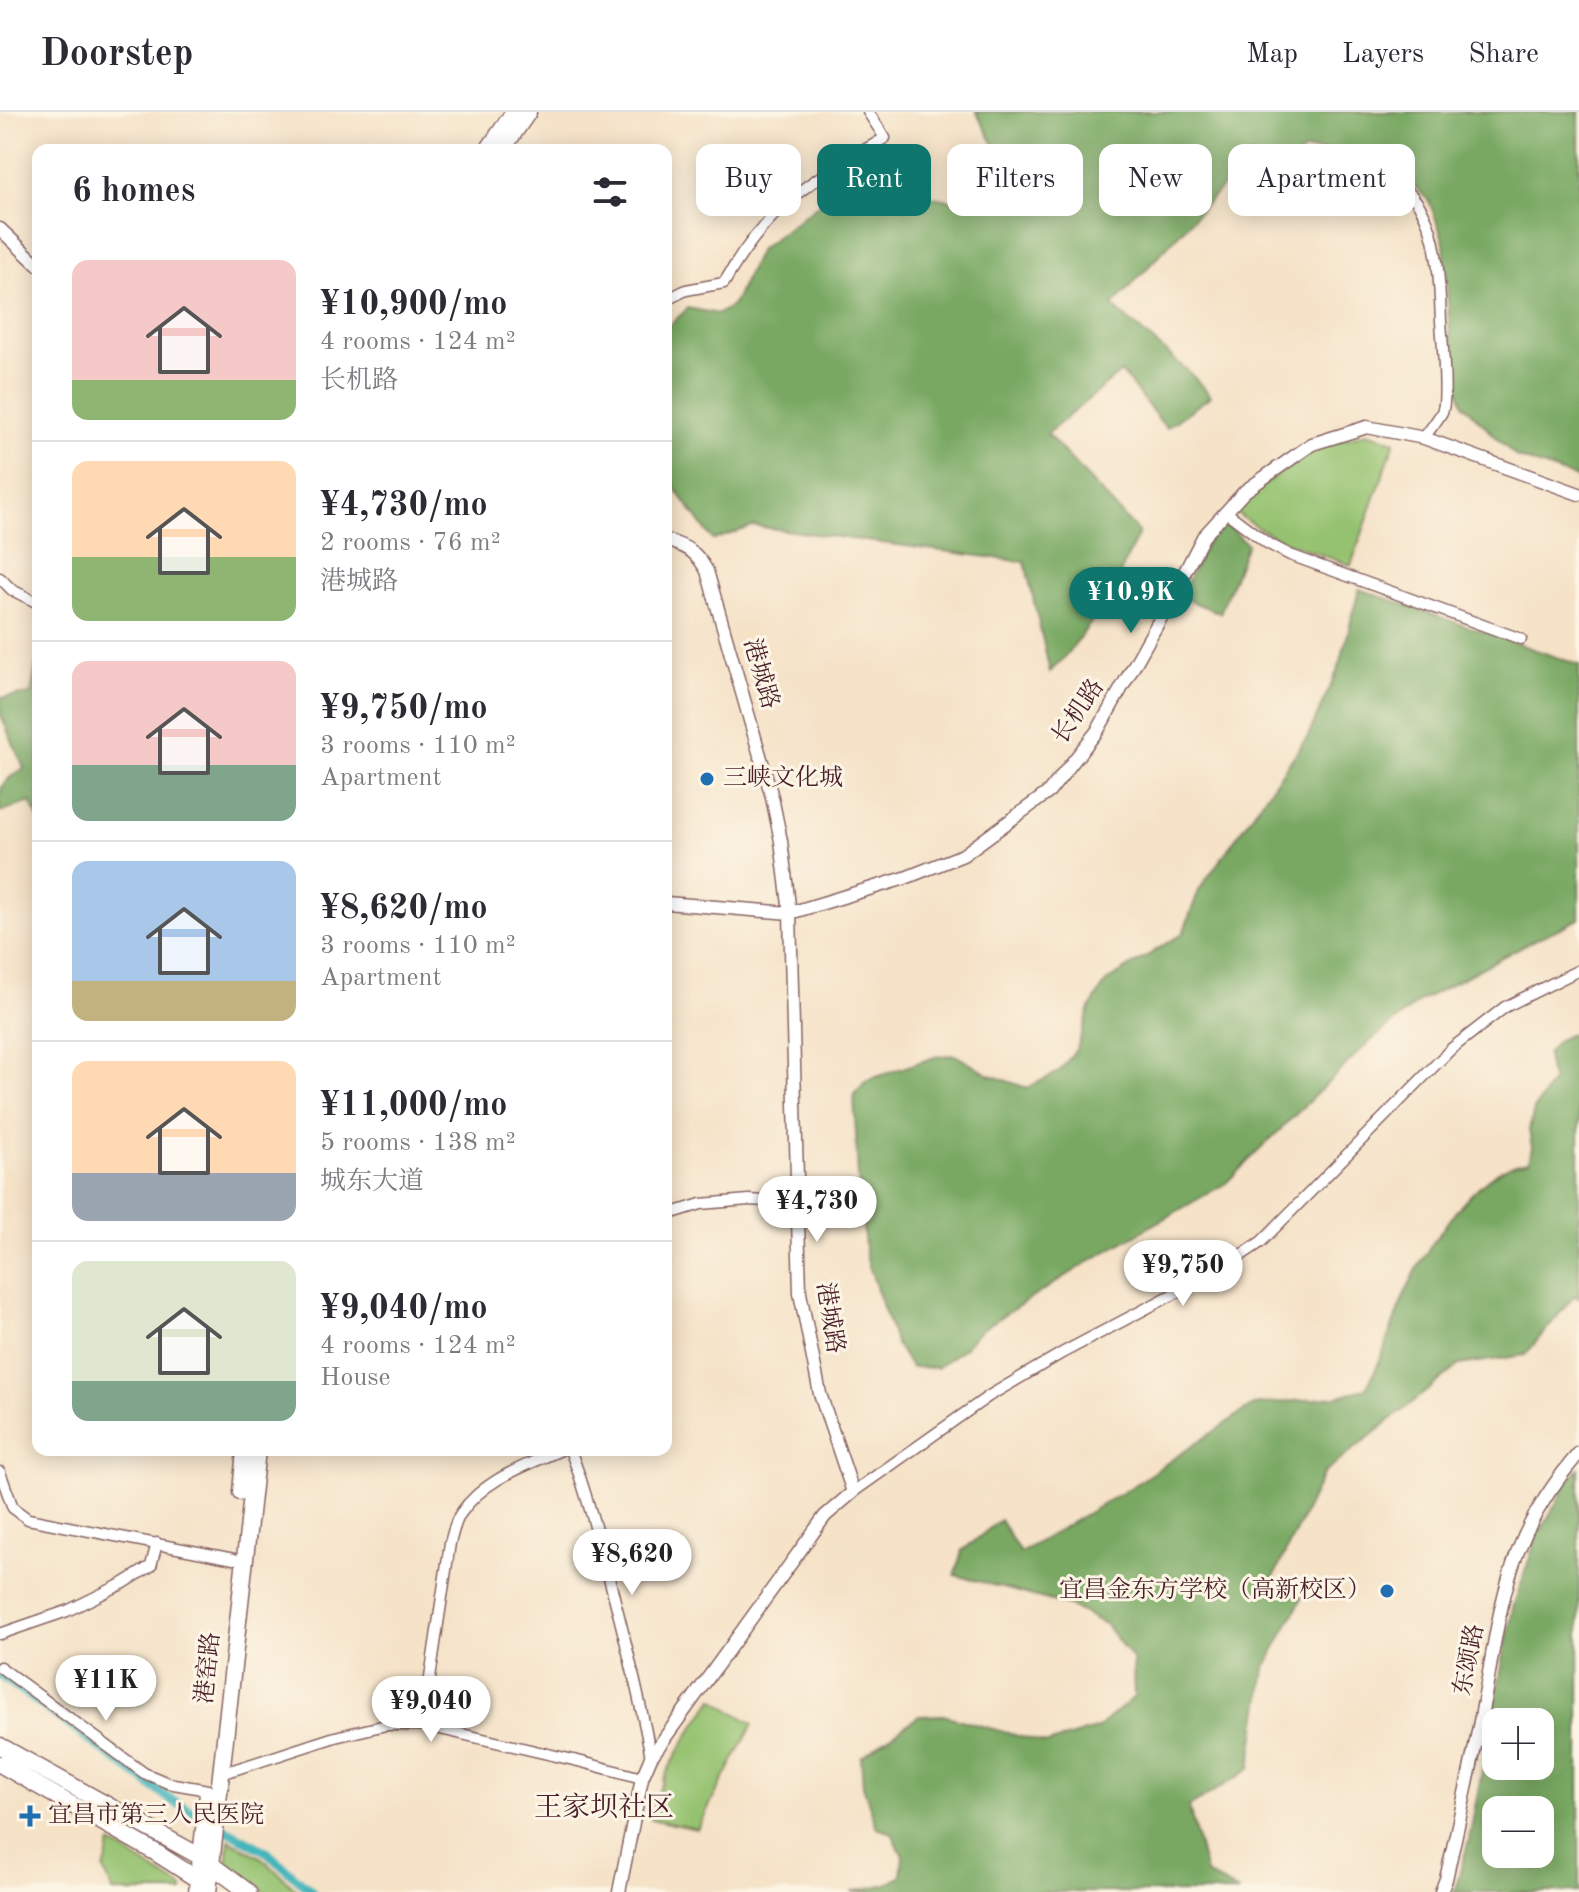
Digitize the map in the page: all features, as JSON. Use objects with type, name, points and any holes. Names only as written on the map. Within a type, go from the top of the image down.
[{"type":"main road","points":[[492,144],[514,112]]},
{"type":"main road","points":[[506,144],[528,112]]},
{"type":"main road","name":"港窑路","points":[[206,1888],[211,1796],[244,1456]]},
{"type":"main road","name":"港窑路","points":[[211,1796],[221,1774],[256,1456]]},
{"type":"main road","points":[[0,1746],[206,1861],[248,1892]]},
{"type":"main road","points":[[0,1764],[155,1852],[206,1888]]},
{"type":"street","points":[[672,297],[686,290],[724,283],[740,255],[785,204],[833,169],[885,138],[868,112]]},
{"type":"street","points":[[1415,200],[1431,228],[1438,258],[1444,381],[1444,410],[1424,438]]},
{"type":"street","points":[[0,229],[32,259]]},
{"type":"street","name":"长机路","points":[[672,903],[790,913],[905,878],[963,855],[1049,792],[1098,730],[1203,537],[1245,491],[1312,444],[1367,427],[1424,438],[1579,494]]},
{"type":"street","points":[[1226,512],[1267,543],[1290,555],[1521,639]]},
{"type":"street","name":"港城路","points":[[672,542],[686,546],[700,558],[707,571],[778,827],[790,913],[800,1293],[820,1394],[853,1492]]},
{"type":"street","points":[[0,578],[12,590],[32,600]]},
{"type":"street","points":[[619,1892],[642,1778],[651,1757],[825,1516],[853,1492],[989,1396],[1062,1353],[1219,1270],[1261,1242],[1451,1049],[1505,1007],[1579,970]]},
{"type":"street","points":[[672,1213],[701,1204],[749,1200],[798,1203]]},
{"type":"street","name":"东颂路","points":[[1441,1892],[1466,1794],[1507,1586],[1518,1550],[1547,1495],[1579,1453]]},
{"type":"street","points":[[423,1725],[450,1543],[460,1515],[476,1496],[501,1477],[548,1456]]},
{"type":"street","points":[[572,1456],[617,1607],[651,1757]]},
{"type":"street","points":[[0,1472],[13,1508],[28,1519],[234,1559]]},
{"type":"street","points":[[0,1634],[67,1611],[124,1583],[151,1566],[157,1543]]},
{"type":"street","points":[[0,1667],[144,1773],[211,1796]]},
{"type":"street","points":[[221,1774],[347,1734],[386,1725],[423,1725],[642,1778]]},
{"type":"green space","points":[[976,112],[1579,112],[1579,479],[1516,457],[1464,405],[1454,377],[1444,242],[1429,201],[1415,186],[1415,144],[1228,144],[1228,181],[1212,198],[1212,144],[1099,144],[1099,216],[1195,216],[1112,306],[1189,372],[1211,396],[1166,428],[1121,372],[1047,434],[1139,533],[1107,601],[1050,672],[1025,562],[754,526],[713,540],[672,484],[672,323],[688,308],[718,314],[733,305],[759,250],[817,206],[817,216],[931,216],[931,197],[947,200],[947,216],[1083,216],[1083,144],[994,144]]},
{"type":"green space","points":[[1366,433],[1395,441],[1351,565],[1276,537],[1235,512],[1253,492],[1313,450]]},
{"type":"green space","points":[[1224,522],[1247,544],[1220,613],[1180,597],[1207,542]]},
{"type":"green space","points":[[1359,589],[1579,665],[1579,919],[1420,1001],[1367,1044],[1226,1183],[1090,1261],[979,1331],[965,1347],[937,1368],[911,1367],[896,1345],[866,1257],[854,1094],[867,1080],[938,1056],[955,1055],[990,1075],[1027,1088],[1059,1072],[1077,1048],[1090,1008],[1106,982],[1183,933],[1199,890],[1308,736],[1340,665]]},
{"type":"green space","points":[[32,689],[32,804],[31,802],[0,812],[3,785],[24,768],[0,713],[0,698],[31,694]]},
{"type":"green space","points":[[1579,1030],[1579,1299],[1575,1295],[1525,1355],[1459,1365],[1323,1474],[1271,1583],[1302,1598],[1265,1668],[1250,1769],[1189,1807],[1206,1874],[1239,1892],[852,1892],[887,1884],[901,1876],[903,1856],[892,1833],[877,1828],[863,1786],[861,1757],[919,1716],[943,1715],[1047,1744],[1098,1728],[1134,1697],[1133,1660],[1105,1624],[1070,1606],[955,1575],[962,1551],[1000,1520],[1020,1553],[1133,1486],[1253,1405],[1335,1397],[1365,1389],[1378,1365],[1408,1287],[1449,1220],[1491,1177],[1508,1167],[1529,1161],[1532,1147],[1529,1130],[1534,1110],[1553,1080],[1547,1054],[1558,1040]]},
{"type":"green space","points":[[1579,1468],[1579,1892],[1454,1892],[1469,1840],[1482,1771],[1482,1780],[1554,1780],[1554,1708],[1494,1708],[1513,1608],[1536,1539]]},
{"type":"green space","points":[[713,1699],[753,1724],[697,1829],[650,1819],[668,1771]]},
{"type":"green space","points":[[229,1840],[262,1858],[299,1892],[265,1892],[227,1863]]},
{"type":"green space","points":[[111,1843],[183,1888],[183,1892],[113,1892],[104,1870]]},
{"type":"waterway","points":[[0,1675],[171,1800],[267,1852],[312,1892]]},
{"type":"place","name":"三峡文化城","points":[[707,779]]},
{"type":"place","name":"宜昌金东方学校（高新校区）","points":[[1387,1591]]},
{"type":"place","name":"宜昌市第三人民医院","points":[[30,1816]]},
{"type":"district","name":"王家坝社区","points":[[604,1809]]}]
